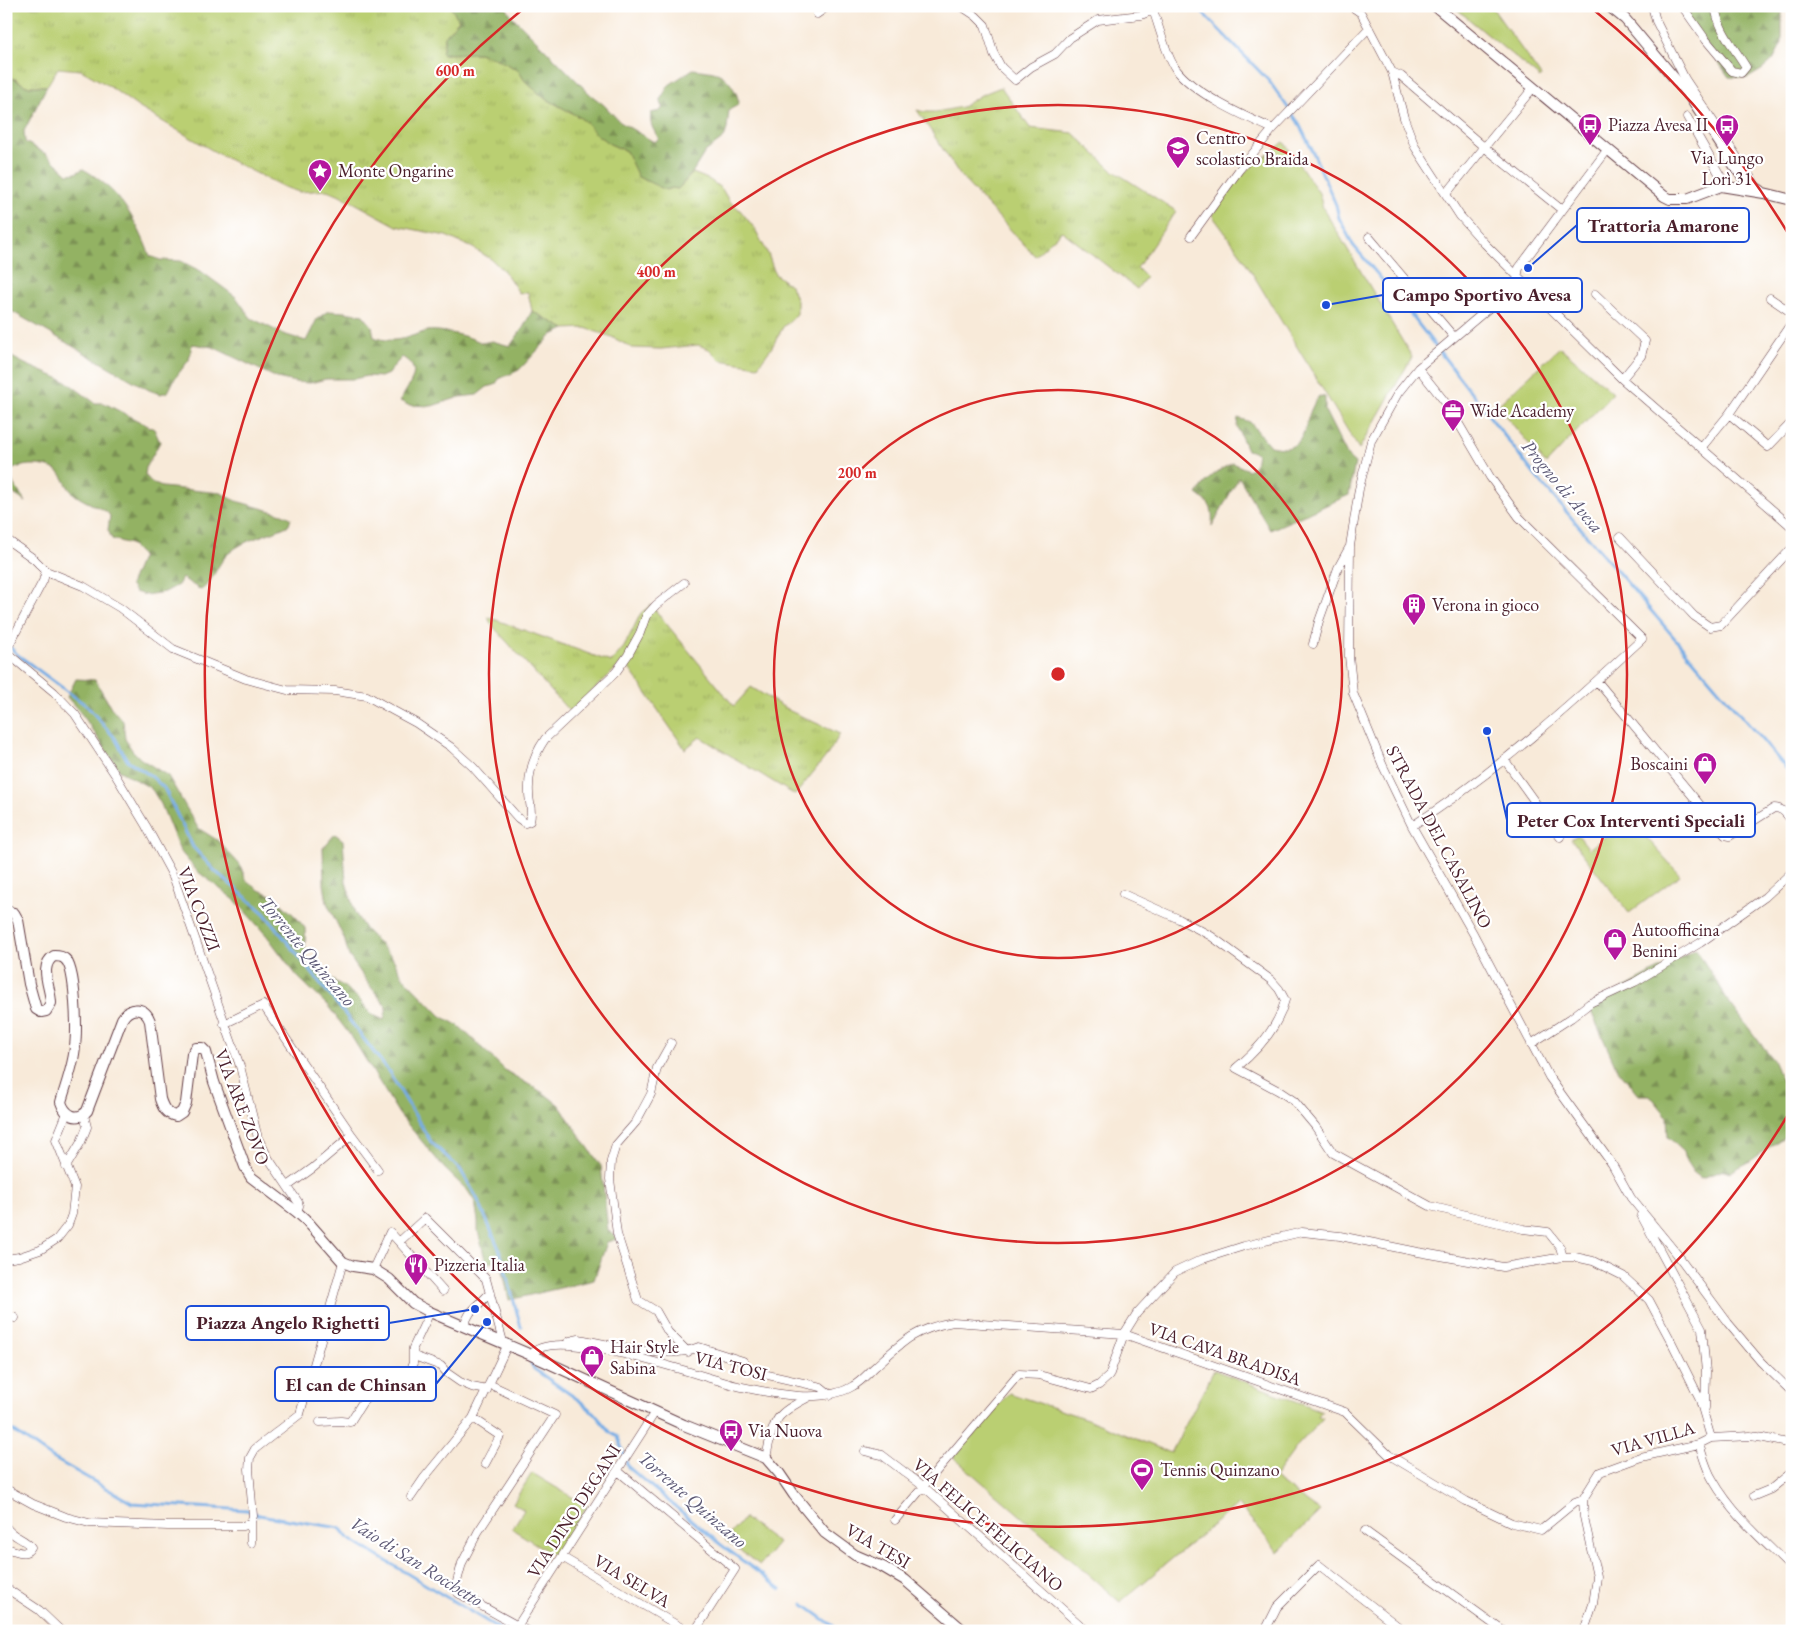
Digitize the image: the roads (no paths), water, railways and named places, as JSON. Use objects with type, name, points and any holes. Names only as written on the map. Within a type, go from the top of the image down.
[{"type":"street","points":[[817,14],[828,6]]},
{"type":"street","points":[[961,6],[985,25],[994,54],[1001,67],[1015,80],[1031,67],[1055,54],[1070,38],[1098,20],[1141,15],[1154,8],[1175,67],[1191,84],[1212,98],[1273,129]]},
{"type":"street","points":[[1351,6],[1363,10],[1369,28],[1392,72],[1404,118],[1415,147],[1460,216],[1517,279],[1622,379],[1792,527]]},
{"type":"street","points":[[1435,6],[1652,187],[1670,199],[1687,199],[1723,185],[1731,181],[1736,168]]},
{"type":"street","points":[[1608,6],[1625,19],[1690,97],[1736,168],[1746,181],[1761,191]]},
{"type":"street","points":[[1652,6],[1656,21],[1685,80],[1761,191]]},
{"type":"street","points":[[1682,6],[1706,40],[1732,71],[1741,73],[1746,67],[1725,36],[1717,20],[1715,6]]},
{"type":"street","points":[[1192,236],[1239,170],[1273,129],[1369,28]]},
{"type":"street","points":[[1392,72],[1401,76],[1562,210]]},
{"type":"street","points":[[1446,194],[1533,88]]},
{"type":"street","points":[[1687,117],[1723,185]]},
{"type":"street","name":"STRADA DEL CASALINO","points":[[1608,149],[1518,268],[1517,279],[1418,368],[1398,392],[1371,441],[1359,489],[1350,546],[1349,656],[1354,693],[1383,766],[1412,826],[1474,934],[1549,1077],[1612,1164],[1631,1198]]},
{"type":"street","points":[[1723,185],[1761,191],[1792,200]]},
{"type":"street","points":[[1369,237],[1454,337]]},
{"type":"street","points":[[1595,294],[1645,341],[1641,356],[1622,379]]},
{"type":"street","points":[[1770,298],[1792,313]]},
{"type":"street","points":[[1702,447],[1729,414],[1792,322]]},
{"type":"street","points":[[1412,826],[1453,800],[1504,759],[1598,681],[1642,639],[1519,517],[1490,477],[1449,408],[1418,368]]},
{"type":"street","points":[[1729,414],[1768,447],[1792,422]]},
{"type":"street","points":[[1620,537],[1694,616],[1710,627],[1721,625],[1792,548]]},
{"type":"street","points":[[6,539],[34,559],[46,572],[83,586],[120,608],[172,649],[246,679],[287,690],[335,691],[367,696],[416,723],[451,747],[473,767],[518,818],[525,823],[530,821],[532,816],[529,792],[531,771],[539,747],[545,739],[616,672],[640,633],[646,616],[656,605],[684,583]]},
{"type":"street","name":"STRADA DEL CASALINO","points":[[1313,644],[1338,568],[1350,546]]},
{"type":"street","name":"VIA COZZI","points":[[46,572],[6,652],[54,692],[75,714],[116,776],[173,876],[240,1066],[258,1138],[269,1159],[298,1202],[297,1212]]},
{"type":"street","points":[[1598,681],[1725,835],[1730,836],[1774,808],[1783,810],[1792,821]]},
{"type":"street","points":[[1504,759],[1560,837]]},
{"type":"street","points":[[1531,1044],[1590,1003],[1635,982],[1700,943],[1765,897],[1792,872]]},
{"type":"street","points":[[1123,894],[1179,919],[1211,936],[1271,980],[1279,989],[1284,1000],[1281,1014],[1255,1053],[1236,1068],[1294,1101],[1315,1126],[1333,1154],[1430,1206],[1523,1229],[1548,1232],[1560,1246],[1563,1257]]},
{"type":"street","points":[[6,911],[14,913],[18,920],[29,984],[36,1009],[41,1012],[46,1011],[52,1003],[46,968],[49,960],[54,956],[62,957],[70,968],[74,987],[75,1047],[61,1102],[63,1109],[67,1113],[75,1117],[84,1115]]},
{"type":"street","points":[[224,1024],[263,1005],[378,1170]]},
{"type":"street","name":"VIA ARE ZOVO","points":[[66,1167],[88,1127],[84,1115],[88,1111],[124,1015],[132,1009],[141,1010],[148,1016],[150,1022],[160,1099],[165,1111],[176,1116],[184,1108],[193,1052],[198,1047],[202,1048],[206,1052],[214,1082],[245,1167],[251,1177],[297,1212]]},
{"type":"street","points":[[671,1042],[657,1068],[651,1094],[640,1115],[616,1145],[611,1161],[610,1179],[617,1234],[638,1300],[656,1312],[668,1332],[688,1352]]},
{"type":"street","points":[[6,1258],[19,1257],[40,1250],[57,1239],[68,1225],[72,1214],[75,1187],[56,1140],[67,1113]]},
{"type":"street","points":[[288,1186],[313,1168],[352,1135]]},
{"type":"street","points":[[1631,1198],[1702,1329],[1706,1372],[1706,1417]]},
{"type":"street","points":[[1631,1198],[1677,1254],[1728,1323],[1761,1362],[1792,1392]]},
{"type":"street","points":[[297,1212],[343,1262],[353,1266],[373,1269],[389,1279],[412,1303],[462,1326],[532,1354],[713,1438],[766,1458]]},
{"type":"street","points":[[399,1242],[425,1218],[486,1279],[506,1343],[473,1418],[424,1478],[411,1497]]},
{"type":"street","points":[[373,1269],[390,1232],[443,1291]]},
{"type":"street","points":[[895,1520],[1019,1374],[1039,1375],[1091,1389],[1099,1385],[1109,1376],[1124,1334],[1137,1313],[1175,1272],[1203,1259],[1236,1248],[1302,1232],[1340,1236],[1409,1251],[1503,1267],[1563,1257],[1575,1257],[1593,1261],[1623,1276],[1649,1300],[1699,1397],[1706,1417],[1710,1438]]},
{"type":"street","points":[[251,1543],[252,1516],[248,1469],[250,1458],[255,1448],[300,1414],[343,1262]]},
{"type":"street","points":[[462,1326],[470,1313],[490,1293]]},
{"type":"street","points":[[320,1422],[350,1422],[377,1384],[395,1384],[407,1376],[414,1356],[413,1348],[430,1312]]},
{"type":"street","points":[[6,1316],[15,1318]]},
{"type":"street","name":"VIA CAVA BRADISA","points":[[831,1395],[854,1386],[914,1334],[953,1322],[1124,1334],[1345,1412],[1389,1455],[1466,1500],[1512,1523],[1541,1530],[1575,1502],[1584,1499]]},
{"type":"street","points":[[565,1345],[570,1341],[579,1339],[660,1354],[688,1352],[699,1347],[743,1361],[754,1372],[821,1387],[831,1395]]},
{"type":"street","name":"VIA TOSI","points":[[532,1354],[534,1350],[541,1347],[565,1345],[627,1354],[742,1387],[809,1397],[831,1395]]},
{"type":"street","points":[[414,1356],[441,1366],[460,1382],[472,1387],[488,1387],[555,1415],[478,1532],[462,1563],[457,1591],[527,1631]]},
{"type":"street","name":"VIA TOSI","points":[[766,1458],[771,1429],[778,1418],[788,1408],[809,1397]]},
{"type":"street","name":"VIA DINO DEGANI","points":[[518,1625],[655,1412]]},
{"type":"street","points":[[473,1418],[500,1436],[485,1464]]},
{"type":"street","name":"VIA VILLA","points":[[1584,1499],[1600,1472],[1648,1455],[1699,1444],[1710,1438],[1750,1436],[1792,1444]]},
{"type":"street","points":[[1699,1444],[1712,1479],[1726,1500],[1741,1519],[1792,1569]]},
{"type":"street","name":"VIA FELICE FELICIANO","points":[[865,1452],[882,1455],[923,1486],[1087,1631]]},
{"type":"street","name":"VIA TESI","points":[[766,1458],[826,1533],[855,1555],[890,1570],[905,1580],[964,1631]]},
{"type":"street","points":[[620,1468],[736,1569],[695,1631]]},
{"type":"street","points":[[1754,1496],[1771,1489],[1792,1472]]},
{"type":"street","points":[[6,1489],[33,1504],[66,1517],[90,1523],[243,1526],[252,1516]]},
{"type":"street","points":[[1584,1499],[1584,1517],[1597,1577],[1593,1604],[1584,1631]]},
{"type":"street","points":[[6,1526],[8,1531],[28,1542],[30,1547],[25,1553],[6,1548]]},
{"type":"street","points":[[1364,1532],[1503,1631]]},
{"type":"street","name":"VIA SELVA","points":[[562,1557],[687,1631]]},
{"type":"street","points":[[1265,1631],[1277,1607],[1319,1565],[1404,1631]]},
{"type":"street","points":[[6,1588],[39,1610],[61,1631]]},
{"type":"waterway","name":"Progno di Avesa","points":[[1196,6],[1269,81],[1298,122],[1336,205],[1339,218],[1353,245],[1409,312],[1534,474],[1792,775]]},
{"type":"waterway","name":"Torrente Quinzano","points":[[10,647],[87,706],[115,738],[127,760],[151,776],[164,788],[193,847],[215,871],[264,913],[389,1072],[431,1142],[460,1169],[477,1198],[500,1251],[521,1327]]},
{"type":"waterway","name":"Torrente Quinzano","points":[[531,1363],[534,1369],[580,1401],[594,1413],[611,1433],[618,1437],[628,1467],[720,1544],[781,1589]]},
{"type":"waterway","name":"Vaio di San Rocchetto","points":[[6,1426],[51,1457],[132,1503],[247,1510],[259,1515],[340,1528],[348,1538],[503,1631]]},
{"type":"waterway","points":[[803,1604],[840,1631]]},
{"type":"place","name":"Piazza Avesa II","points":[[1590,146]]},
{"type":"place","name":"Via Lungo Lorì 31","points":[[1727,147]]},
{"type":"place","name":"Centro scolastico Braida","points":[[1178,169]]},
{"type":"place","name":"Monte Ongarine","points":[[320,192]]},
{"type":"place","name":"Trattoria Amarone","points":[[1528,268]]},
{"type":"place","name":"Campo Sportivo Avesa","points":[[1326,305]]},
{"type":"place","name":"Wide Academy","points":[[1453,432]]},
{"type":"place","name":"Verona in gioco","points":[[1414,626]]},
{"type":"place","name":"Peter Cox Interventi Speciali","points":[[1487,731]]},
{"type":"place","name":"Boscaini","points":[[1705,785]]},
{"type":"place","name":"Autoofficina Benini","points":[[1615,961]]},
{"type":"place","name":"Pizzeria Italia","points":[[416,1286]]},
{"type":"place","name":"Piazza Angelo Righetti","points":[[475,1309]]},
{"type":"place","name":"El can de Chinsan","points":[[487,1322]]},
{"type":"place","name":"Hair Style Sabina","points":[[592,1378]]},
{"type":"place","name":"Via Nuova","points":[[731,1452]]},
{"type":"place","name":"Tennis Quinzano","points":[[1142,1491]]}]
